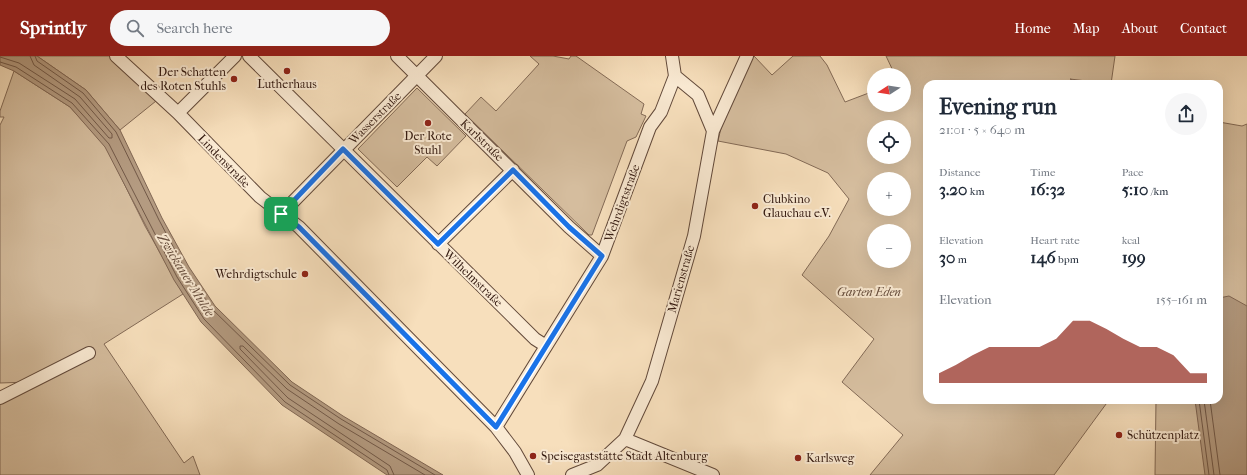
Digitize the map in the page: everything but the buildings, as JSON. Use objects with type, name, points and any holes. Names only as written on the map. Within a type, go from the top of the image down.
[{"type":"street","name":"Lindenstraße","points":[[116,56],[178,113],[260,197],[299,227],[496,427],[515,452],[528,475]]},
{"type":"street","points":[[178,113],[235,56]]},
{"type":"street","name":"Wilhelmstraße","points":[[249,56],[535,339],[546,346]]},
{"type":"street","name":"Karlstraße","points":[[396,56],[569,227],[602,256]]},
{"type":"street","name":"Wasserstraße","points":[[281,214],[343,149],[436,56]]},
{"type":"street","points":[[672,56],[675,76],[698,95],[713,131]]},
{"type":"street","name":"Marienstraße","points":[[572,475],[597,465],[625,438],[652,381],[694,236],[713,131],[748,56]]},
{"type":"street","name":"Wehrdigtstraße","points":[[496,427],[602,256],[650,127],[661,112],[675,76]]},
{"type":"street","points":[[438,244],[513,170]]},
{"type":"street","points":[[0,398],[89,353]]},
{"type":"street","points":[[625,438],[713,475]]},
{"type":"green space","points":[[37,56],[116,56],[161,97],[120,130],[86,90]]},
{"type":"green space","points":[[530,56],[553,56],[569,59],[571,56],[576,56],[644,104],[641,114],[646,116],[636,137],[627,141],[592,235],[589,235],[465,114],[481,97],[496,111],[539,64]]},
{"type":"green space","name":"Garten Eden","points":[[752,56],[754,56],[772,75],[793,56],[820,56],[827,65],[845,102],[867,94],[867,112],[911,112],[911,68],[892,68],[886,56],[1115,56],[1112,80],[923,80],[923,404],[1106,404],[1054,475],[870,475],[903,435],[842,382],[874,339],[802,275],[829,236],[849,199],[828,173],[786,154],[718,141],[721,128]]},
{"type":"green space","points":[[14,71],[70,107],[106,147],[145,226],[183,294],[104,344],[184,463],[193,456],[200,475],[0,475],[0,398],[29,382],[0,383],[0,125],[4,117],[0,117],[0,111]]},
{"type":"green space","points":[[417,88],[466,136],[437,166],[427,157],[397,187],[358,149]]},
{"type":"green space","points":[[1223,123],[1242,126],[1247,124],[1247,475],[1155,475],[1156,404],[1223,404]]},
{"type":"water","name":"Zwickauer Mulde","points":[[0,56],[37,56],[86,90],[120,130],[162,218],[189,267],[215,306],[292,382],[343,416],[443,475],[387,475],[282,405],[201,322],[174,280],[105,147],[70,107],[14,71],[0,65]]},
{"type":"water","points":[[1229,296],[1247,306],[1247,475],[1205,475],[1196,404],[1223,404],[1223,297]]},
{"type":"place","name":"Lutherhaus","points":[[287,71]]},
{"type":"place","name":"Der Schatten des Roten Stuhls","points":[[234,79]]},
{"type":"place","name":"Der Rote Stuhl","points":[[428,123]]},
{"type":"place","name":"Clubkino Glauchau e.V.","points":[[755,206]]},
{"type":"place","name":"Wehrdigtschule","points":[[305,274]]},
{"type":"place","name":"Schützenplatz","points":[[1119,435]]},
{"type":"place","name":"Speisegaststätte Stadt Altenburg","points":[[533,456]]},
{"type":"place","name":"Karlsweg","points":[[798,458]]},
{"type":"route","points":[[343,149],[438,244],[513,170],[569,227],[602,256],[496,427],[372,303],[299,227],[281,214],[343,149]]}]
